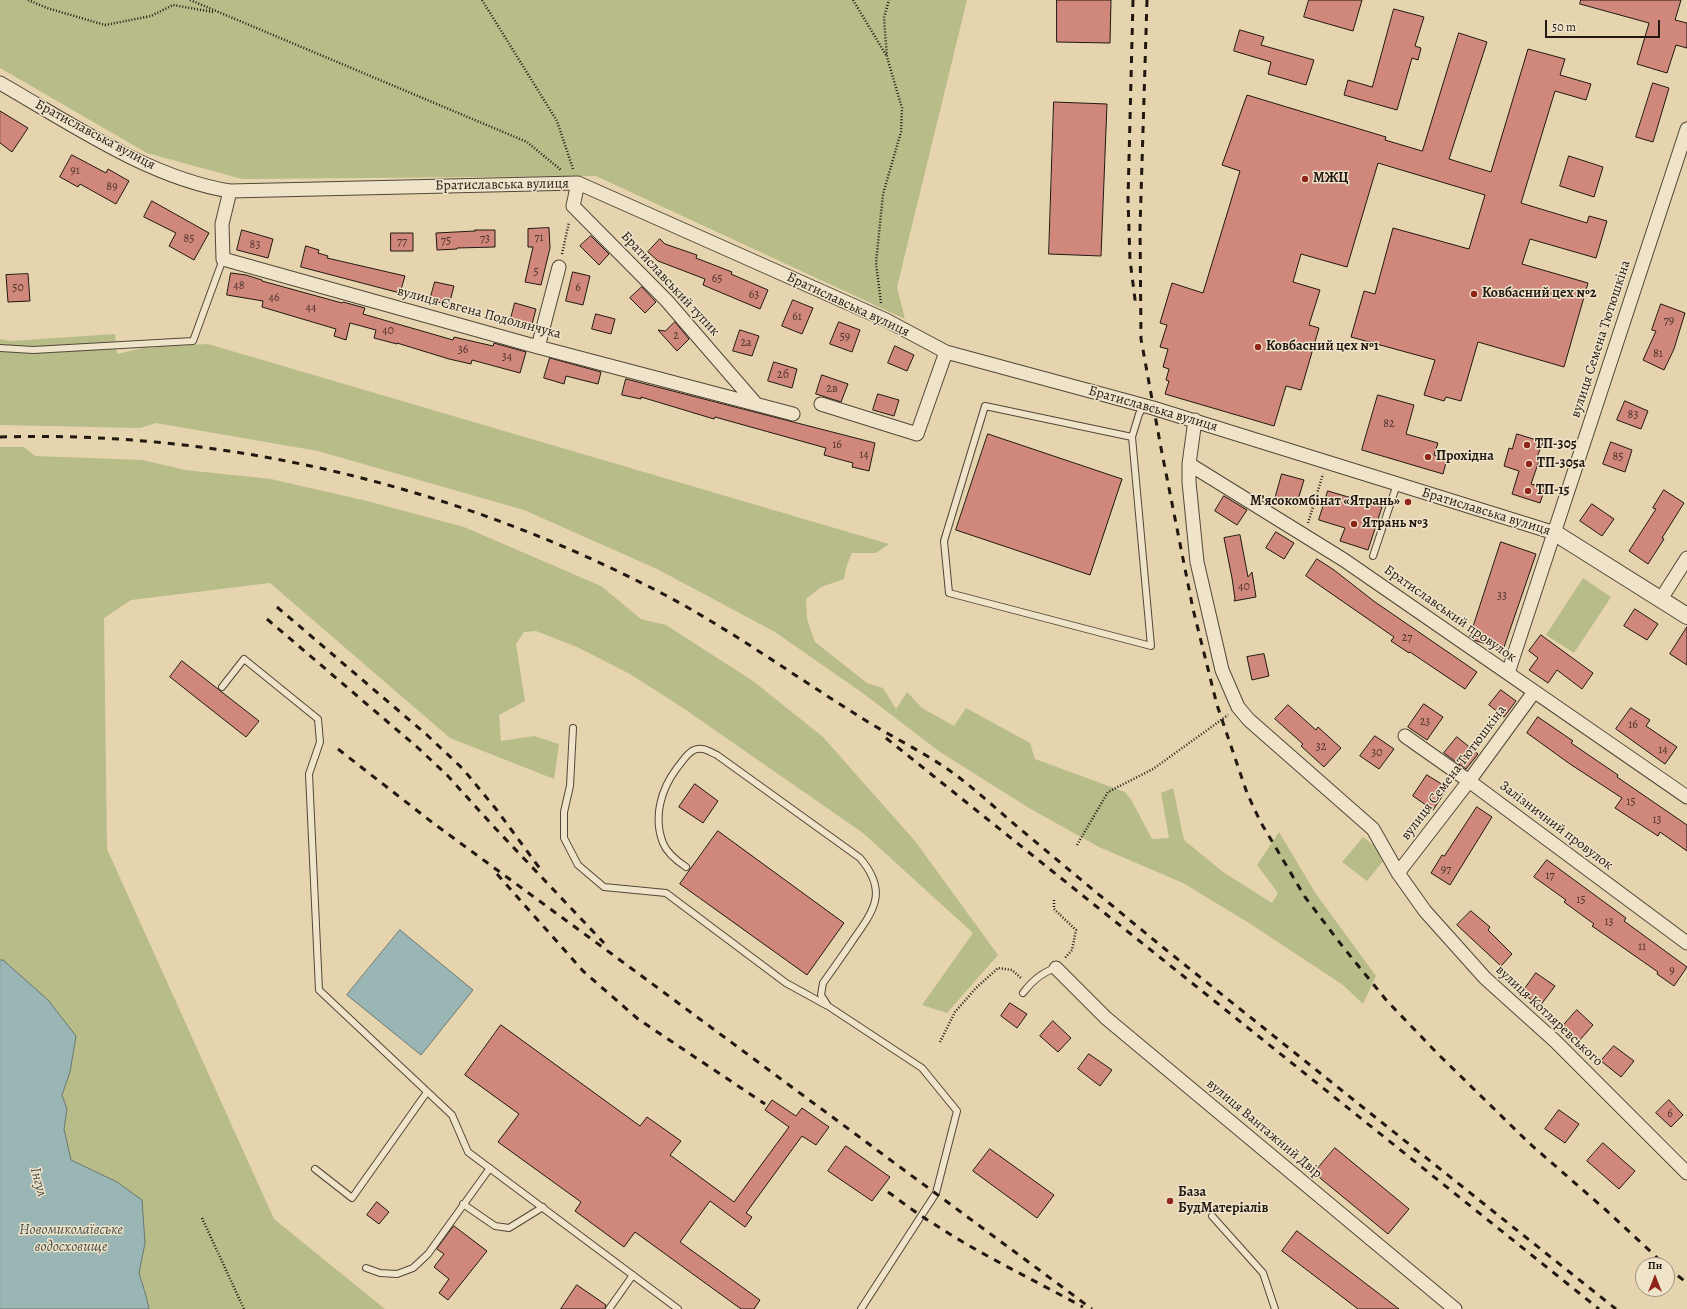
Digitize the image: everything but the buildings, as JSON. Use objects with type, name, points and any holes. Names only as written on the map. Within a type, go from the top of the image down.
[{"type":"street","name":"Братиславська вулиця","points":[[0,83],[114,149],[157,169],[207,187],[230,191],[578,183],[886,320],[946,352],[1195,420],[1555,533],[1687,616]]},
{"type":"street","name":"вулиця Семена Тютюшкіна","points":[[1508,673],[1687,129]]},
{"type":"street","points":[[573,206],[578,183]]},
{"type":"street","points":[[223,259],[222,224],[230,191]]},
{"type":"street","name":"Братиславський тупик","points":[[573,206],[667,301],[756,404]]},
{"type":"street","name":"вулиця Євгена Подолянчука","points":[[223,259],[538,346],[793,414]]},
{"type":"street","points":[[538,346],[559,267]]},
{"type":"street","points":[[821,404],[917,434],[946,352]]},
{"type":"street","name":"вулиця Котляревського","points":[[1195,420],[1189,464],[1189,482],[1197,562],[1222,670],[1238,707],[1249,720],[1373,829],[1398,873],[1425,911],[1485,978],[1555,1041],[1687,1173]]},
{"type":"street","name":"Братиславський провулок","points":[[1189,464],[1344,560],[1687,797]]},
{"type":"street","points":[[1661,599],[1687,558]]},
{"type":"street","name":"вулиця Семена Тютюшкіна","points":[[1398,873],[1469,781],[1534,692]]},
{"type":"street","name":"Залізничний провулок","points":[[1405,736],[1469,781],[1687,943]]},
{"type":"street","name":"вулиця Вантажний Двір","points":[[1056,968],[1106,1018],[1456,1309]]},
{"type":"lane","points":[[0,348],[33,350],[193,341],[223,259]]},
{"type":"lane","points":[[1132,437],[985,406],[944,541],[949,593],[1151,646],[1132,437],[1139,414],[1144,405]]},
{"type":"lane","points":[[1373,556],[1397,484]]},
{"type":"lane","points":[[222,686],[244,658],[318,719],[320,742],[308,774],[319,990],[452,1115],[468,1152],[678,1309]]},
{"type":"lane","points":[[573,728],[570,786],[564,812],[564,838],[578,865],[604,887],[666,893],[786,983],[828,1006],[922,1068],[957,1111],[936,1193],[861,1309]]},
{"type":"lane","points":[[686,867],[674,858],[663,843],[657,818],[662,793],[673,774],[688,755],[695,749],[704,749],[717,755],[860,858],[871,871],[876,895],[871,914],[823,983],[821,995],[828,1006]]},
{"type":"lane","points":[[1023,993],[1029,985],[1047,971],[1056,968]]},
{"type":"lane","points":[[315,1169],[352,1198],[427,1092]]},
{"type":"lane","points":[[366,1268],[380,1273],[397,1274],[413,1268],[428,1254],[490,1168]]},
{"type":"lane","points":[[463,1204],[496,1226],[509,1228],[542,1207]]},
{"type":"lane","points":[[1212,1216],[1263,1273],[1275,1309]]},
{"type":"lane","points":[[609,1309],[633,1275]]},
{"type":"path","points":[[28,0],[47,8],[104,25],[151,16],[173,5],[217,12]]},
{"type":"path","points":[[190,0],[527,142],[578,183]]},
{"type":"path","points":[[482,0],[556,121],[578,183]]},
{"type":"path","points":[[853,0],[887,57]]},
{"type":"path","points":[[886,320],[882,306],[876,263],[883,194],[901,132],[902,108],[887,57],[884,18],[889,0]]},
{"type":"path","points":[[559,267],[573,206]]},
{"type":"path","points":[[1304,536],[1327,462]]},
{"type":"path","points":[[1077,845],[1108,792],[1153,769],[1238,707]]},
{"type":"path","points":[[1054,900],[1054,909],[1076,930],[1072,950],[1056,968]]},
{"type":"path","points":[[940,1042],[955,1012],[975,989],[998,968],[1012,970],[1029,985]]},
{"type":"path","points":[[202,1218],[244,1309]]},
{"type":"green space","points":[[0,0],[967,0],[897,287],[905,319],[596,176],[242,179],[147,153],[0,68]]},
{"type":"green space","points":[[115,334],[117,354],[143,348],[208,344],[889,544],[876,553],[852,553],[847,565],[844,579],[821,587],[806,599],[807,619],[815,642],[867,683],[883,688],[896,709],[907,692],[922,708],[954,726],[966,708],[1030,743],[1035,759],[1125,792],[1132,801],[1152,839],[1169,838],[1161,793],[1173,788],[1184,840],[1223,872],[1272,903],[1278,893],[1257,865],[1279,832],[1316,894],[1376,976],[1363,1004],[1343,985],[1249,923],[1183,883],[1099,847],[1029,808],[940,752],[864,694],[775,632],[657,569],[524,510],[318,451],[156,423],[140,428],[0,425],[0,339],[11,341]]},
{"type":"green space","points":[[0,447],[24,447],[35,456],[143,460],[185,470],[271,479],[367,501],[464,527],[601,586],[641,619],[666,625],[753,681],[823,737],[915,841],[998,955],[947,1013],[922,1005],[973,933],[863,833],[683,708],[630,674],[577,647],[536,631],[524,632],[516,644],[525,701],[499,715],[501,741],[534,736],[559,744],[554,779],[450,738],[270,583],[131,600],[104,618],[107,849],[274,1219],[385,1309],[149,1309],[139,1273],[145,1242],[117,1182],[71,1160],[64,1129],[67,1110],[62,1095],[70,1072],[3,960],[0,960]]},
{"type":"green space","points":[[1583,578],[1611,597],[1574,653],[1546,635]]},
{"type":"green space","points":[[1363,837],[1387,856],[1367,881],[1342,862]]},
{"type":"water","points":[[400,930],[473,990],[421,1055],[347,995]]},
{"type":"water","name":"Новомиколаївське водосховище","points":[[0,960],[3,960],[48,1000],[76,1036],[70,1072],[62,1095],[67,1109],[64,1129],[71,1160],[117,1182],[142,1200],[145,1243],[139,1273],[149,1309],[0,1309]]},
{"type":"railway","points":[[1133,0],[1128,199],[1130,260],[1136,307]]},
{"type":"railway","points":[[1147,0],[1140,228],[1141,339],[1193,609],[1217,705],[1247,793],[1260,821],[1305,897],[1387,1001],[1438,1054],[1529,1143],[1607,1211],[1656,1257]]},
{"type":"railway","points":[[0,437],[86,437],[172,444],[258,456],[342,473],[426,496],[508,524],[588,557],[665,595],[714,623],[868,722],[924,754],[956,775],[1165,949],[1616,1309]]},
{"type":"railway","points":[[277,607],[427,735],[463,769],[496,809],[541,870]]},
{"type":"railway","points":[[267,619],[417,747],[447,775],[604,943]]},
{"type":"railway","points":[[886,738],[1599,1309]]},
{"type":"railway","points":[[338,749],[433,823],[1092,1309]]},
{"type":"railway","points":[[497,874],[583,971],[638,1019],[765,1104]]},
{"type":"railway","points":[[888,1192],[949,1234],[1083,1307]]},
{"type":"railway","points":[[1675,1273],[1687,1283]]},
{"type":"place","name":"МЖЦ","points":[[1305,179]]},
{"type":"place","name":"Ковбасний цех №2","points":[[1474,294]]},
{"type":"place","name":"Ковбасний цех №1","points":[[1258,347]]},
{"type":"place","name":"ТП-305","points":[[1527,445]]},
{"type":"place","name":"Прохідна","points":[[1428,457]]},
{"type":"place","name":"ТП-305а","points":[[1529,464]]},
{"type":"place","name":"ТП-15","points":[[1528,491]]},
{"type":"place","name":"М’ясокомбінат «Ятрань»","points":[[1408,502]]},
{"type":"place","name":"Ятрань №3","points":[[1354,524]]},
{"type":"place","name":"База БудМатеріалів","points":[[1170,1201]]},
{"type":"water label","name":"Інгул","points":[[38,1182]]}]
